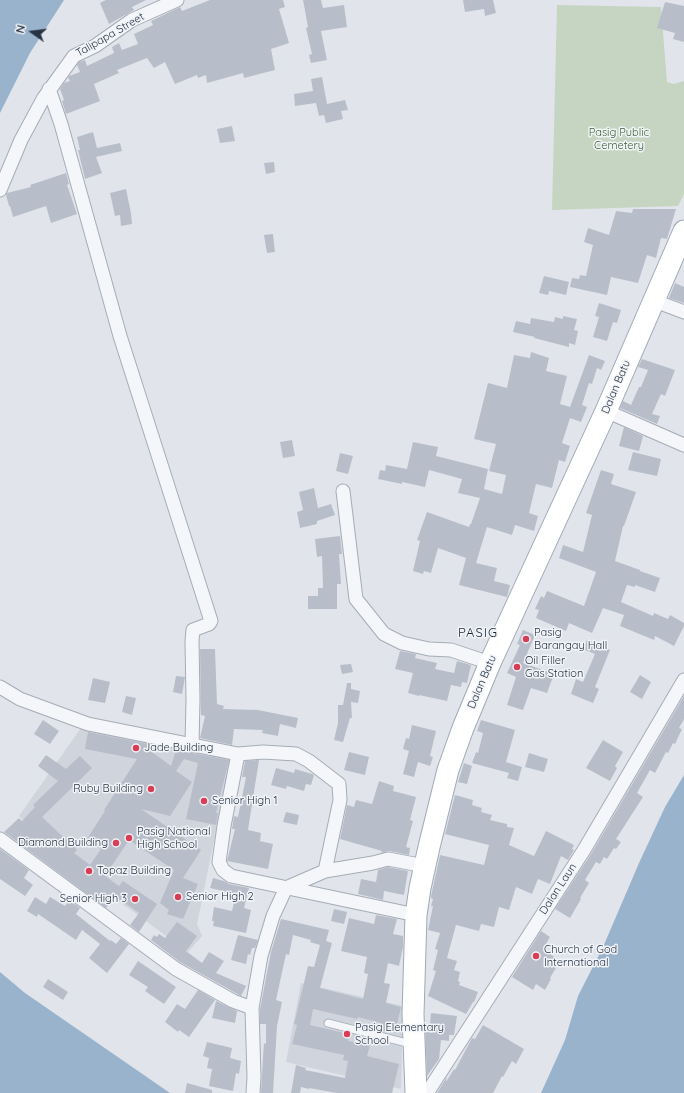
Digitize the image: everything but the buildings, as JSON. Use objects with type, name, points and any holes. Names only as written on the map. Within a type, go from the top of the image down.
[{"type":"main road","name":"Dalan Batu","points":[[416,1093],[413,1014],[416,915],[429,846],[448,770],[463,728],[490,663],[606,412],[684,231]]},
{"type":"street","name":"Talipapa Street","points":[[0,190],[21,140],[42,99],[74,56],[95,46],[132,20],[177,0]]},
{"type":"street","points":[[49,89],[61,124],[120,336],[211,621],[209,624],[193,630],[194,699],[192,744]]},
{"type":"street","points":[[655,301],[684,312]]},
{"type":"street","points":[[606,412],[684,445]]},
{"type":"street","points":[[343,491],[356,599],[384,634],[402,644],[429,649],[451,650],[490,663]]},
{"type":"street","name":"Dalan Laun","points":[[427,1093],[584,850],[684,680]]},
{"type":"street","points":[[0,686],[20,699],[88,724],[238,754],[263,752],[296,754],[309,761],[339,784],[340,800],[325,871]]},
{"type":"street","points":[[238,754],[218,862],[223,870],[232,876],[416,915]]},
{"type":"street","points":[[0,839],[176,970],[233,1001],[252,1008]]},
{"type":"street","points":[[253,1093],[252,1008],[260,956],[273,916],[286,888],[325,871],[388,859],[425,866]]},
{"type":"lane","points":[[328,1023],[414,1045]]},
{"type":"shaded area","name":"Pasig National High School","points":[[83,725],[231,757],[197,924],[202,936],[188,952],[79,872],[19,816]]},
{"type":"shaded area","name":"Pasig Elementary School","points":[[301,983],[403,1006],[401,1089],[286,1062]]},
{"type":"green space","name":"Pasig Public Cemetery","points":[[557,5],[661,7],[667,82],[674,84],[684,81],[684,194],[678,206],[552,210]]},
{"type":"water","points":[[0,0],[64,0],[30,53],[0,113]]},
{"type":"water","points":[[684,775],[684,1093],[541,1093],[565,1040],[578,996],[603,947],[665,807]]},
{"type":"water","points":[[0,972],[25,993],[170,1093],[0,1093]]},
{"type":"place","name":"Pasig Barangay Hall","points":[[526,639]]},
{"type":"place","name":"Oil Filler Gas Station","points":[[517,667]]},
{"type":"place","name":"Jade Building","points":[[136,748]]},
{"type":"place","name":"Ruby Building","points":[[151,789]]},
{"type":"place","name":"Senior High 1","points":[[204,801]]},
{"type":"place","name":"Pasig National High School","points":[[129,838]]},
{"type":"place","name":"Diamond Building","points":[[116,843]]},
{"type":"place","name":"Topaz Building","points":[[89,871]]},
{"type":"place","name":"Senior High 2","points":[[178,897]]},
{"type":"place","name":"Senior High 3","points":[[135,899]]},
{"type":"place","name":"Church of God International","points":[[536,956]]},
{"type":"place","name":"Pasig Elementary School","points":[[347,1034]]},
{"type":"district","name":"PASIG","points":[[478,633]]}]
